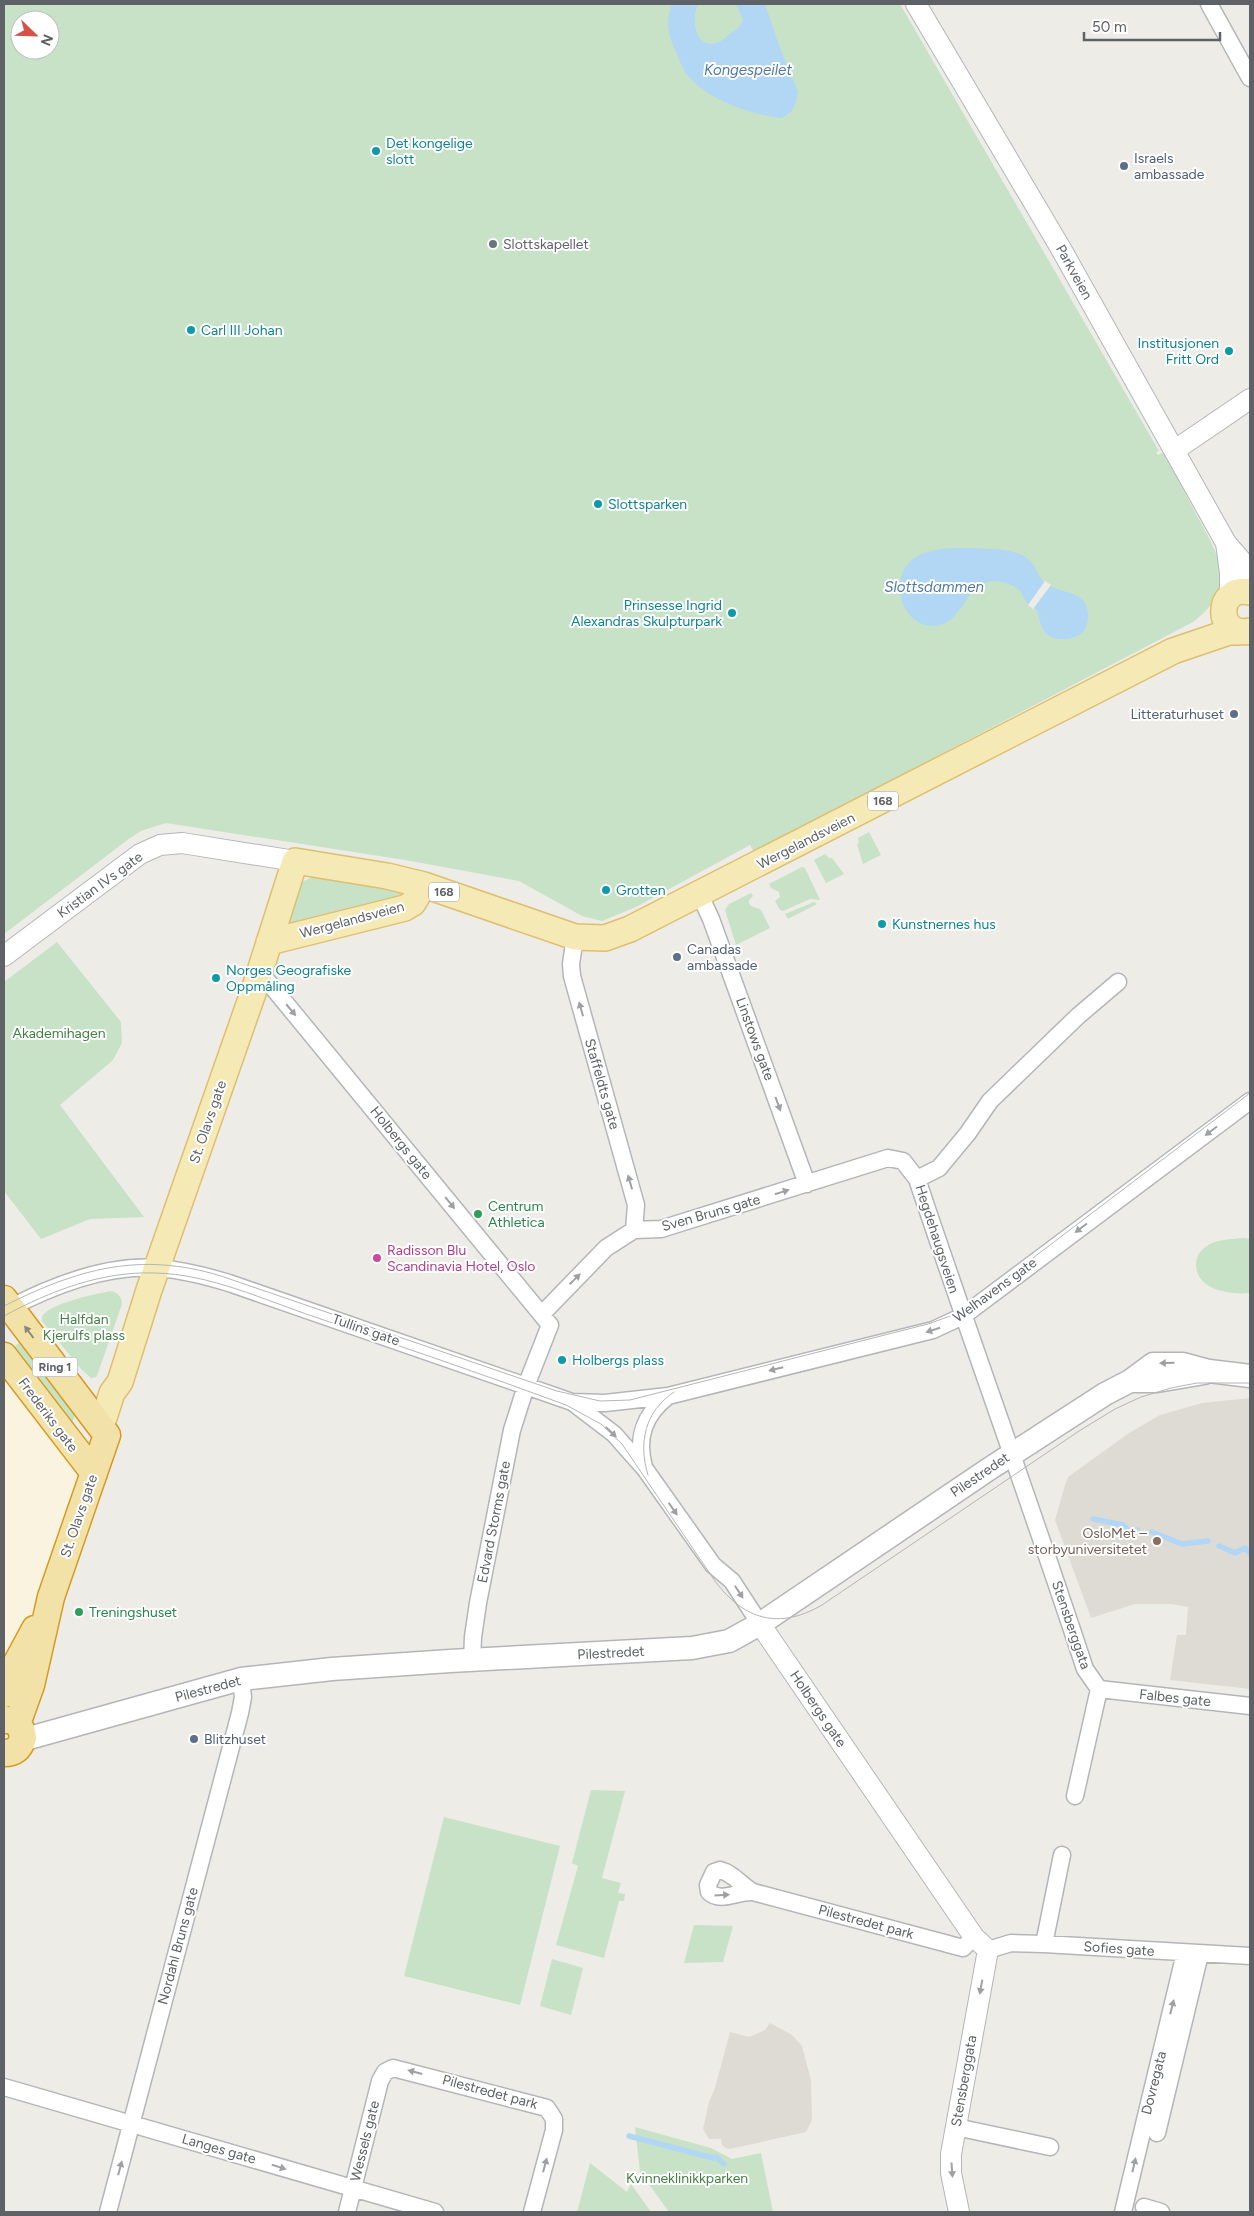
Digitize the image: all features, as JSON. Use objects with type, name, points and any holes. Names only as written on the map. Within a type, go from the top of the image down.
[{"type":"highway","name":"Ring 1","points":[[6,1306],[104,1431]]},
{"type":"highway","name":"Frederiks gate","points":[[4,1356],[94,1473]]},
{"type":"highway","name":"St. Olavs gate","points":[[10,1735],[31,1685],[51,1597],[94,1473],[104,1431]]},
{"type":"highway","name":"St. Olavs gate","points":[[4,1694],[9,1677],[51,1597]]},
{"type":"main road","name":"168","points":[[1235,598],[1224,618],[1232,629],[1247,632]]},
{"type":"main road","name":"Wergelandsveien","points":[[1173,651],[1193,631],[1235,598]]},
{"type":"main road","name":"Wergelandsveien","points":[[295,861],[387,876],[424,885],[575,937],[590,939],[619,934],[700,895],[1173,651],[1218,636],[1247,632]]},
{"type":"main road","name":"St. Olavs gate","points":[[104,1431],[114,1428],[124,1398],[120,1382],[157,1268],[260,972],[295,861]]},
{"type":"main road","name":"Wergelandsveien","points":[[269,942],[406,908],[414,903],[424,885]]},
{"type":"main road","name":"Pilestredet","points":[[10,1735],[241,1679],[332,1669],[700,1647],[729,1641],[760,1624],[1012,1454],[1130,1381],[1157,1381],[1209,1371],[1250,1376]]},
{"type":"street","name":"Parkveien","points":[[916,4],[1060,246],[1226,543],[1240,560],[1250,578]]},
{"type":"street","points":[[1209,4],[1250,78]]},
{"type":"street","points":[[1175,450],[1250,399]]},
{"type":"street","name":"Parkveien","points":[[1226,543],[1235,598]]},
{"type":"street","name":"Kristian IVs gate","points":[[4,956],[130,862],[160,845],[193,845],[295,861]]},
{"type":"street","name":"Linstows gate","points":[[700,895],[711,919],[807,1184]]},
{"type":"street","name":"Staffeldts gate","points":[[575,937],[571,964],[572,976],[636,1205],[634,1230]]},
{"type":"street","name":"Holbergs gate","points":[[260,972],[542,1314]]},
{"type":"street","name":"Hegdehaugsveien","points":[[1012,1454],[917,1179],[939,1168],[968,1133],[990,1101],[1078,1016],[1118,982]]},
{"type":"street","name":"Welhavens gate","points":[[668,1396],[933,1330],[963,1316],[1250,1102]]},
{"type":"street","name":"Sven Bruns gate","points":[[634,1230],[661,1229],[888,1158],[903,1162],[917,1179]]},
{"type":"street","points":[[526,1386],[550,1325],[542,1314],[606,1248],[634,1230]]},
{"type":"street","name":"Tullins gate","points":[[6,1306],[90,1276],[131,1268],[157,1268],[182,1271],[229,1283],[572,1402]]},
{"type":"street","name":"Edvard Storms gate","points":[[472,1660],[478,1603],[512,1430],[526,1386]]},
{"type":"street","points":[[572,1402],[605,1403],[668,1396]]},
{"type":"street","points":[[645,1469],[640,1452],[645,1423],[654,1408],[668,1396]]},
{"type":"street","points":[[572,1402],[614,1434],[645,1469]]},
{"type":"street","name":"Stensberggata","points":[[1012,1454],[1085,1669],[1099,1688]]},
{"type":"street","name":"Holbergs gate","points":[[645,1469],[713,1564],[732,1581],[981,1944]]},
{"type":"street","name":"Nordahl Bruns gate","points":[[108,2212],[240,1713],[243,1696],[241,1679]]},
{"type":"street","points":[[1075,1796],[1099,1688]]},
{"type":"street","name":"Falbes gate","points":[[1099,1688],[1250,1706]]},
{"type":"street","points":[[1044,1944],[1062,1855]]},
{"type":"street","name":"Pilestredet park","points":[[753,1892],[963,1948],[981,1944]]},
{"type":"street","name":"Stensberggata","points":[[959,2212],[951,2174],[951,2154],[981,1944]]},
{"type":"street","name":"Sofies gate","points":[[981,1944],[1044,1944],[1250,1956]]},
{"type":"street","name":"Dovregata","points":[[1157,2133],[1193,1954]]},
{"type":"street","name":"Dovregata","points":[[1123,2212],[1193,1954]]},
{"type":"street","name":"Pilestredet park","points":[[385,2072],[389,2068],[398,2068],[547,2108],[554,2119],[554,2130],[532,2212]]},
{"type":"street","name":"Wessels gate","points":[[347,2212],[380,2081],[385,2072]]},
{"type":"street","name":"Langes gate","points":[[4,2087],[435,2212]]},
{"type":"street","points":[[956,2127],[1050,2148]]},
{"type":"street","points":[[1144,2207],[1162,2212]]},
{"type":"shaded area","points":[[4,1355],[94,1473],[4,1736]]},
{"type":"shaded area","name":"OsloMet – storbyuniversitetet","points":[[1250,1398],[1250,1689],[1170,1680],[1177,1635],[1186,1635],[1188,1607],[1171,1604],[1135,1604],[1091,1618],[1055,1520],[1068,1477],[1129,1433],[1160,1415],[1202,1403]]},
{"type":"shaded area","points":[[770,2023],[792,2035],[802,2046],[811,2080],[812,2120],[806,2132],[730,2149],[726,2148],[722,2145],[721,2139],[709,2139],[703,2129],[730,2032],[749,2037],[765,2030]]},
{"type":"green space","name":"Slottsparken","points":[[4,4],[900,4],[1159,451],[1156,452],[1158,455],[1164,452],[1212,544],[1220,571],[1220,584],[1216,596],[1207,609],[1193,622],[754,852],[750,845],[636,907],[602,921],[582,916],[519,881],[405,860],[166,823],[141,831],[4,934]]},
{"type":"green space","points":[[869,832],[881,855],[863,864],[857,844],[859,843],[858,838]]},
{"type":"green space","points":[[825,854],[832,858],[844,874],[826,883],[814,860]]},
{"type":"green space","points":[[802,867],[805,868],[820,900],[810,899],[783,911],[780,910],[775,901],[780,897],[779,892],[771,888],[769,884]]},
{"type":"green space","points":[[312,877],[402,892],[402,900],[283,930],[298,886]]},
{"type":"green space","points":[[751,893],[753,896],[749,900],[750,905],[761,910],[770,928],[736,945],[725,910],[729,904]]},
{"type":"green space","points":[[814,902],[817,904],[788,919],[785,914]]},
{"type":"green space","name":"Akademihagen","points":[[57,942],[121,1022],[122,1043],[113,1060],[60,1105],[144,1217],[90,1219],[41,1239],[4,1191],[4,982]]},
{"type":"green space","points":[[1243,1238],[1250,1239],[1250,1293],[1224,1292],[1207,1285],[1197,1272],[1196,1263],[1199,1253],[1212,1243]]},
{"type":"green space","name":"Halfdan Kjerulfs plass","points":[[110,1291],[119,1295],[122,1304],[98,1373],[96,1377],[91,1378],[81,1369],[42,1321],[42,1317],[46,1312],[62,1304]]},
{"type":"green space","points":[[23,1340],[76,1412],[70,1429],[11,1349]]},
{"type":"green space","points":[[591,1790],[625,1791],[602,1878],[621,1883],[618,1893],[625,1894],[624,1901],[619,1901],[604,1958],[556,1945],[578,1866],[572,1863]]},
{"type":"green space","points":[[444,1817],[560,1846],[520,2005],[404,1976]]},
{"type":"green space","points":[[694,1925],[733,1926],[723,1962],[684,1963]]},
{"type":"green space","points":[[552,1959],[583,1968],[571,2015],[540,2006]]},
{"type":"green space","name":"Kvinneklinikkparken","points":[[635,2127],[711,2148],[732,2159],[761,2153],[773,2212],[669,2212],[640,2172]]},
{"type":"green space","points":[[590,2163],[627,2192],[631,2184],[651,2212],[577,2212]]},
{"type":"water","name":"Kongespeilet","points":[[672,4],[698,4],[695,19],[697,33],[706,43],[713,44],[722,40],[741,24],[743,19],[736,4],[765,4],[798,92],[792,111],[782,118],[757,114],[716,98],[694,82],[683,68],[671,40],[668,22]]},
{"type":"water","name":"Slottsdammen","points":[[973,548],[1005,550],[1020,554],[1032,563],[1045,583],[1079,597],[1087,606],[1088,614],[1083,632],[1075,637],[1053,638],[1042,628],[1036,610],[1028,604],[1019,590],[1011,585],[996,581],[984,583],[975,589],[954,616],[945,623],[934,626],[922,624],[912,618],[905,609],[901,598],[900,586],[902,575],[908,564],[917,556],[930,551]]},
{"type":"pier","points":[[1045,581],[1051,585],[1033,609],[1028,605]]},
{"type":"waterway","points":[[1093,1519],[1123,1525],[1128,1530],[1137,1530]]},
{"type":"waterway","points":[[1152,1532],[1182,1544],[1208,1541]]},
{"type":"waterway","points":[[1219,1546],[1235,1553],[1245,1548],[1250,1553]]},
{"type":"waterway","points":[[629,2136],[713,2158],[716,2157],[724,2164]]},
{"type":"tram line","points":[[4,1306],[58,1282],[110,1268],[136,1265],[163,1265],[191,1269],[221,1276],[557,1391],[600,1401],[630,1400],[928,1324],[953,1315],[975,1302],[1250,1093]]},
{"type":"tram line","points":[[4,1316],[40,1298],[96,1279],[135,1273],[176,1274],[236,1289],[566,1405],[601,1424],[622,1444],[715,1581],[726,1594],[738,1605],[750,1612],[763,1617],[777,1619],[806,1613],[822,1605],[1079,1431],[1115,1409],[1141,1397],[1171,1388],[1197,1383],[1250,1383]]},
{"type":"tram line","points":[[648,1475],[644,1451],[646,1429],[656,1408],[674,1392]]},
{"type":"place","name":"Det kongelige slott","points":[[376,151]]},
{"type":"place","name":"Israels ambassade","points":[[1124,166]]},
{"type":"place","name":"Slottskapellet","points":[[493,244]]},
{"type":"place","name":"Carl III Johan","points":[[191,330]]},
{"type":"place","name":"Institusjonen Fritt Ord","points":[[1229,351]]},
{"type":"place","name":"Slottsparken","points":[[598,504]]},
{"type":"place","name":"Prinsesse Ingrid Alexandras Skulpturpark","points":[[732,613]]},
{"type":"place","name":"Litteraturhuset","points":[[1234,714]]},
{"type":"place","name":"Grotten","points":[[606,890]]},
{"type":"place","name":"Kunstnernes hus","points":[[882,924]]},
{"type":"place","name":"Canadas ambassade","points":[[677,957]]},
{"type":"place","name":"Norges Geografiske Oppmåling","points":[[216,978]]},
{"type":"place","name":"Centrum Athletica","points":[[478,1214]]},
{"type":"place","name":"Radisson Blu Scandinavia Hotel, Oslo","points":[[377,1258]]},
{"type":"place","name":"Holbergs plass","points":[[562,1360]]},
{"type":"place","name":"OsloMet – storbyuniversitetet","points":[[1157,1541]]},
{"type":"place","name":"Treningshuset","points":[[79,1612]]},
{"type":"place","name":"Blitzhuset","points":[[194,1739]]}]
